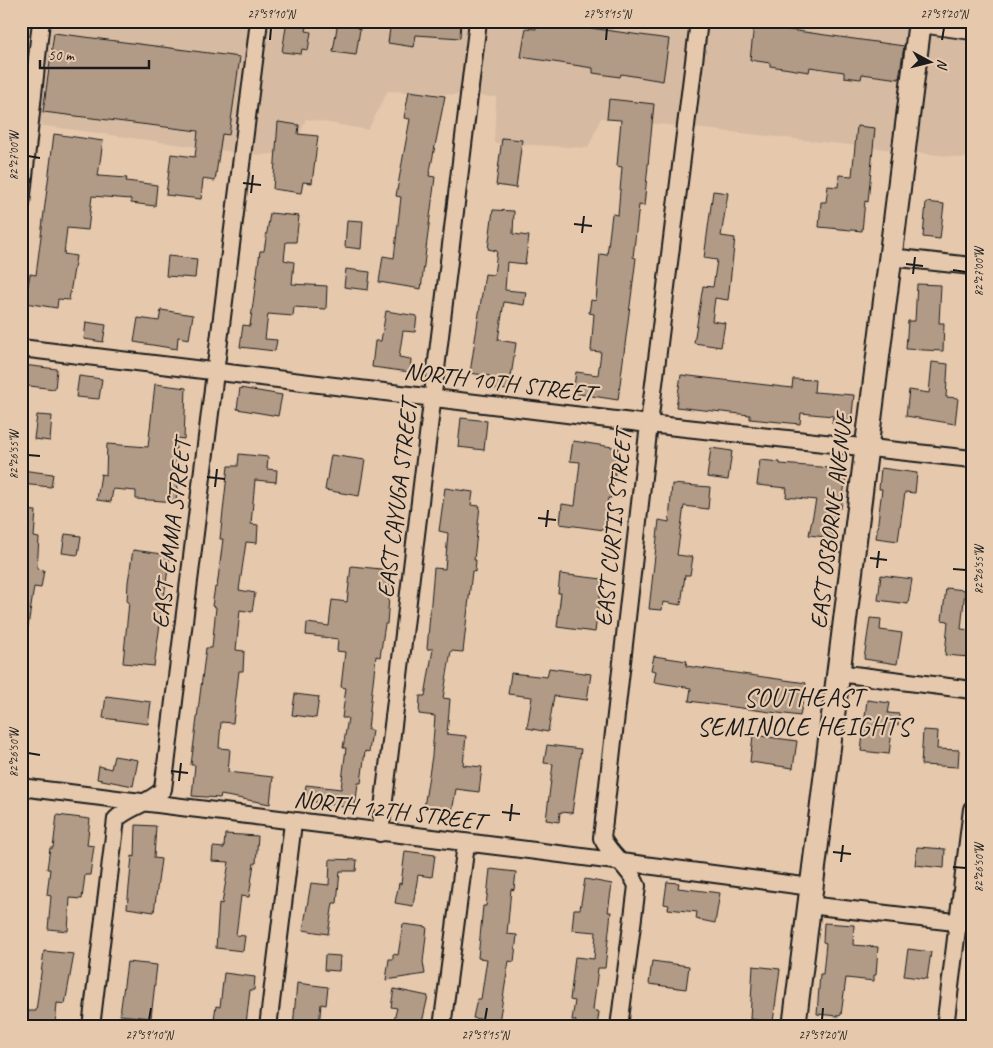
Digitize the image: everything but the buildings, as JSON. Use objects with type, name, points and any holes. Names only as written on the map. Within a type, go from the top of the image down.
[{"type":"main road","points":[[935,21],[972,26]]},
{"type":"street","points":[[21,204],[41,21]]},
{"type":"street","name":"EAST EMMA STREET","points":[[90,1027],[116,819],[124,812],[144,803],[163,789],[259,21]]},
{"type":"street","name":"EAST CAYUGA STREET","points":[[380,833],[478,21]]},
{"type":"street","name":"EAST CURTIS STREET","points":[[620,1027],[638,886],[633,875],[608,850],[602,838],[648,424],[699,21]]},
{"type":"street","name":"EAST OSBORNE AVENUE","points":[[794,1027],[920,21]]},
{"type":"street","points":[[890,256],[972,266]]},
{"type":"street","name":"NORTH 10TH STREET","points":[[21,348],[648,424],[972,458]]},
{"type":"street","points":[[838,673],[972,690]]},
{"type":"street","name":"NORTH 12TH STREET","points":[[21,787],[466,844],[617,860],[965,923]]},
{"type":"street","points":[[945,1027],[965,923],[972,809]]},
{"type":"street","points":[[268,1027],[293,822]]},
{"type":"street","points":[[442,1027],[466,844]]},
{"type":"shaded area","points":[[21,21],[32,21],[28,60],[21,59]]},
{"type":"shaded area","points":[[49,21],[250,21],[234,152],[38,125]]},
{"type":"shaded area","points":[[267,21],[470,21],[461,95],[388,91],[368,130],[306,119],[293,152],[262,155],[251,154]]},
{"type":"shaded area","points":[[487,21],[690,21],[677,126],[601,118],[588,148],[494,143],[496,97],[478,96]]},
{"type":"shaded area","points":[[707,21],[876,21],[909,25],[894,150],[694,128]]},
{"type":"shaded area","points":[[926,27],[972,33],[972,159],[911,152]]},
{"type":"district","name":"SOUTHEAST SEMINOLE HEIGHTS","points":[[804,712]]}]
